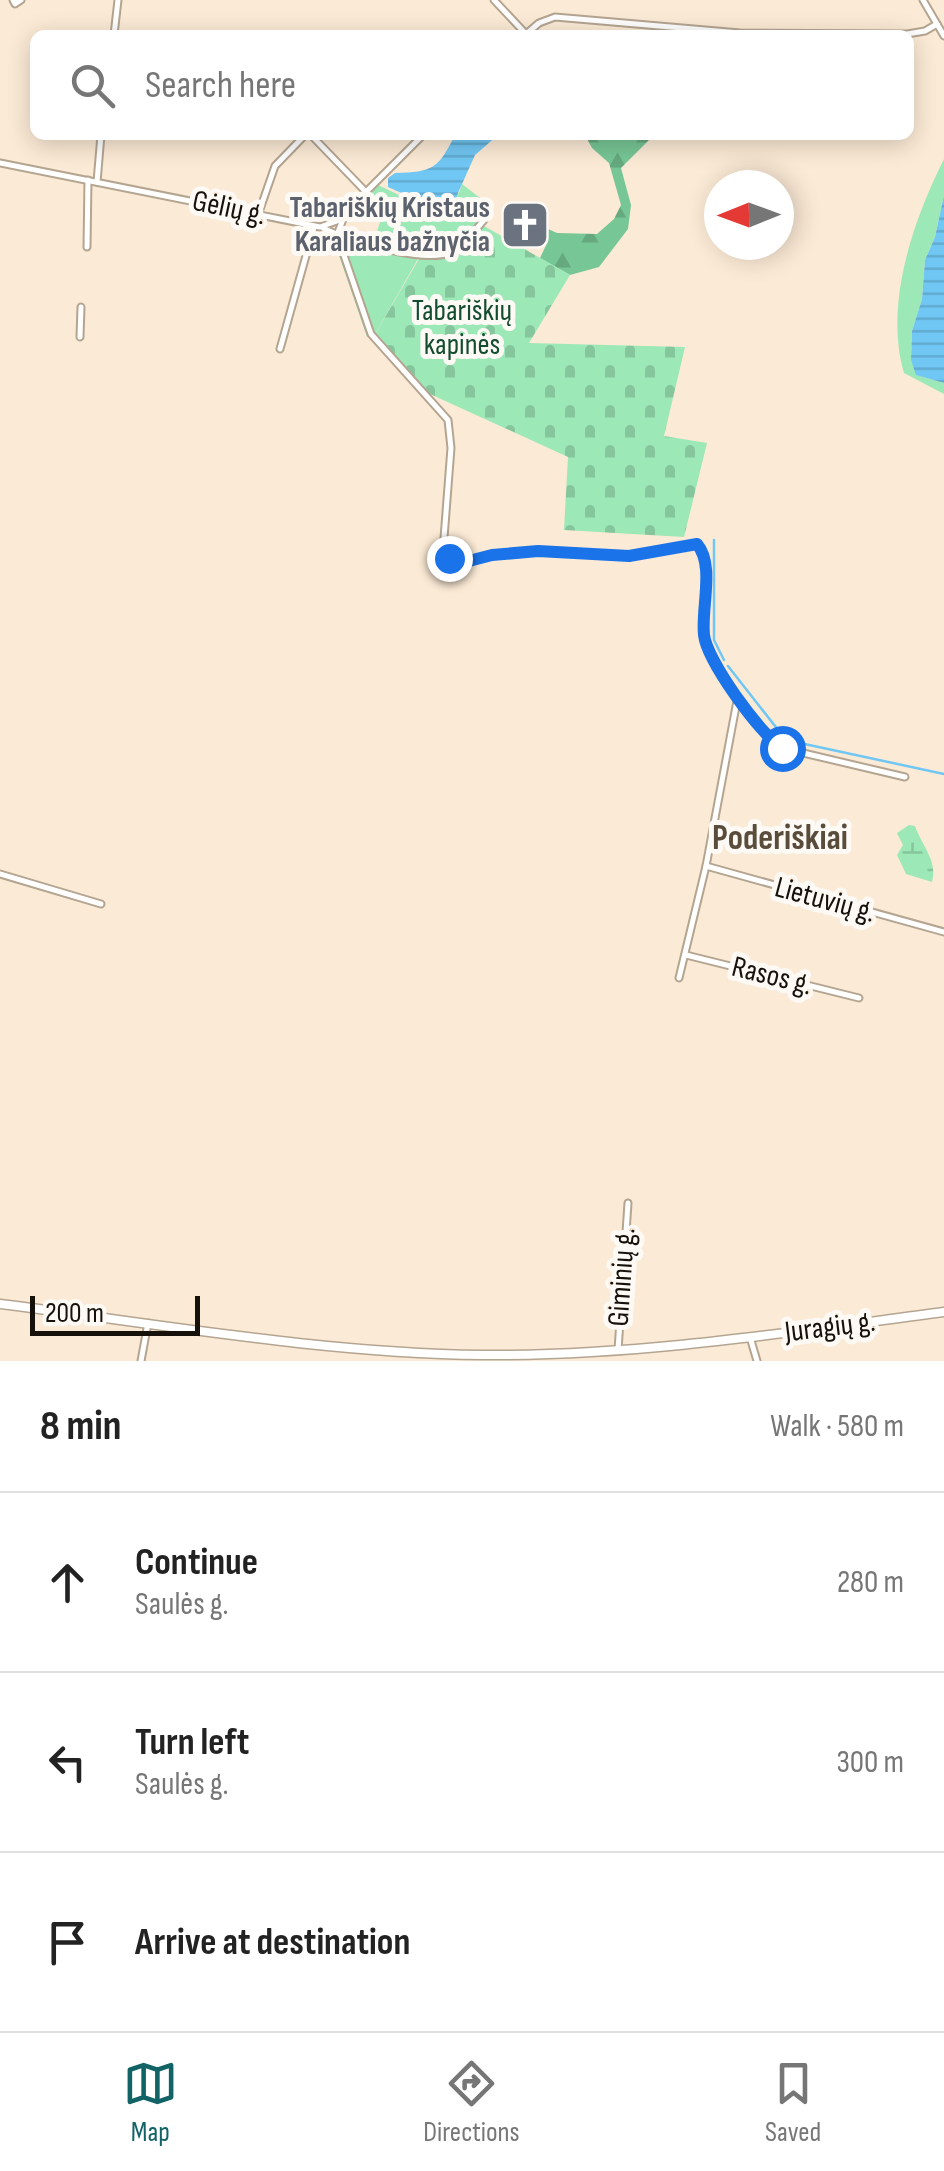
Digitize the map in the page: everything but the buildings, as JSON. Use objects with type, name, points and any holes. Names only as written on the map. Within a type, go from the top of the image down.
[{"type":"main road","name":"Juragių g.","points":[[0,1304],[392,1351],[494,1355],[618,1351],[944,1312]]},
{"type":"street","points":[[13,0],[15,4],[22,0]]},
{"type":"street","points":[[115,30],[118,0]]},
{"type":"street","points":[[494,0],[521,30]]},
{"type":"street","points":[[923,0],[944,36]]},
{"type":"street","points":[[531,30],[538,22],[554,18],[703,30]]},
{"type":"street","points":[[914,33],[937,24]]},
{"type":"street","points":[[97,182],[101,140]]},
{"type":"street","points":[[258,214],[275,166],[303,140]]},
{"type":"street","points":[[313,140],[366,192]]},
{"type":"street","points":[[280,349],[318,226],[337,221],[418,140]]},
{"type":"street","name":"Gėlių g.","points":[[0,163],[318,226],[337,235],[407,253],[447,254],[484,220]]},
{"type":"street","points":[[87,247],[88,180]]},
{"type":"street","points":[[344,214],[337,235],[371,334],[448,420],[451,448],[444,538],[449,558],[465,562],[538,551],[629,556],[697,544],[704,554],[706,648],[737,701],[768,738],[782,748],[905,777]]},
{"type":"street","points":[[80,336],[81,307]]},
{"type":"street","points":[[679,978],[706,866],[737,701]]},
{"type":"street","name":"Lietuvių g.","points":[[706,866],[944,932]]},
{"type":"street","points":[[0,874],[101,904]]},
{"type":"street","name":"Rasos g.","points":[[686,955],[859,998]]},
{"type":"street","name":"Giminių g.","points":[[618,1351],[628,1204]]},
{"type":"street","points":[[141,1361],[148,1323]]},
{"type":"street","points":[[750,1338],[757,1361]]},
{"type":"green space","points":[[588,140],[649,140],[621,168],[631,205],[628,229],[599,267],[570,275],[540,258],[548,241],[536,231],[539,225],[557,233],[597,234],[614,219],[621,205],[609,163]]},
{"type":"green space","points":[[944,159],[944,195],[935,237],[925,260],[922,299],[912,331],[911,360],[917,375],[944,383],[944,394],[904,373],[897,319],[912,236]]},
{"type":"green space","points":[[462,184],[493,208],[484,226],[457,258],[419,257],[374,336],[367,337],[333,238],[372,247],[383,213],[359,207],[378,185],[401,196],[438,204],[459,193]]},
{"type":"green space","name":"Tabariškių kapinės","points":[[484,226],[570,275],[529,343],[685,347],[664,436],[707,443],[684,537],[564,530],[568,457],[430,394],[374,336],[420,257],[457,258]]},
{"type":"green space","points":[[909,825],[915,826],[931,860],[932,882],[906,874],[897,855],[903,845],[897,833]]},
{"type":"water","points":[[452,140],[492,140],[475,155],[454,202],[430,202],[388,187],[388,178],[395,173],[426,170],[444,155]]},
{"type":"water","points":[[944,195],[944,383],[916,375],[911,360],[912,331],[922,299],[925,260],[935,237]]},
{"type":"waterway","points":[[714,540],[714,640],[724,660]]},
{"type":"waterway","points":[[728,666],[786,740],[944,774]]},
{"type":"place","name":"Tabariškių Kristaus Karaliaus bažnyčia","points":[[525,225]]},
{"type":"district","name":"Poderiškiai","points":[[780,838]]},
{"type":"route","points":[[449,558],[465,562],[538,551],[629,556],[697,544],[702,548],[705,563],[706,648],[737,701],[768,738],[782,748]]}]
